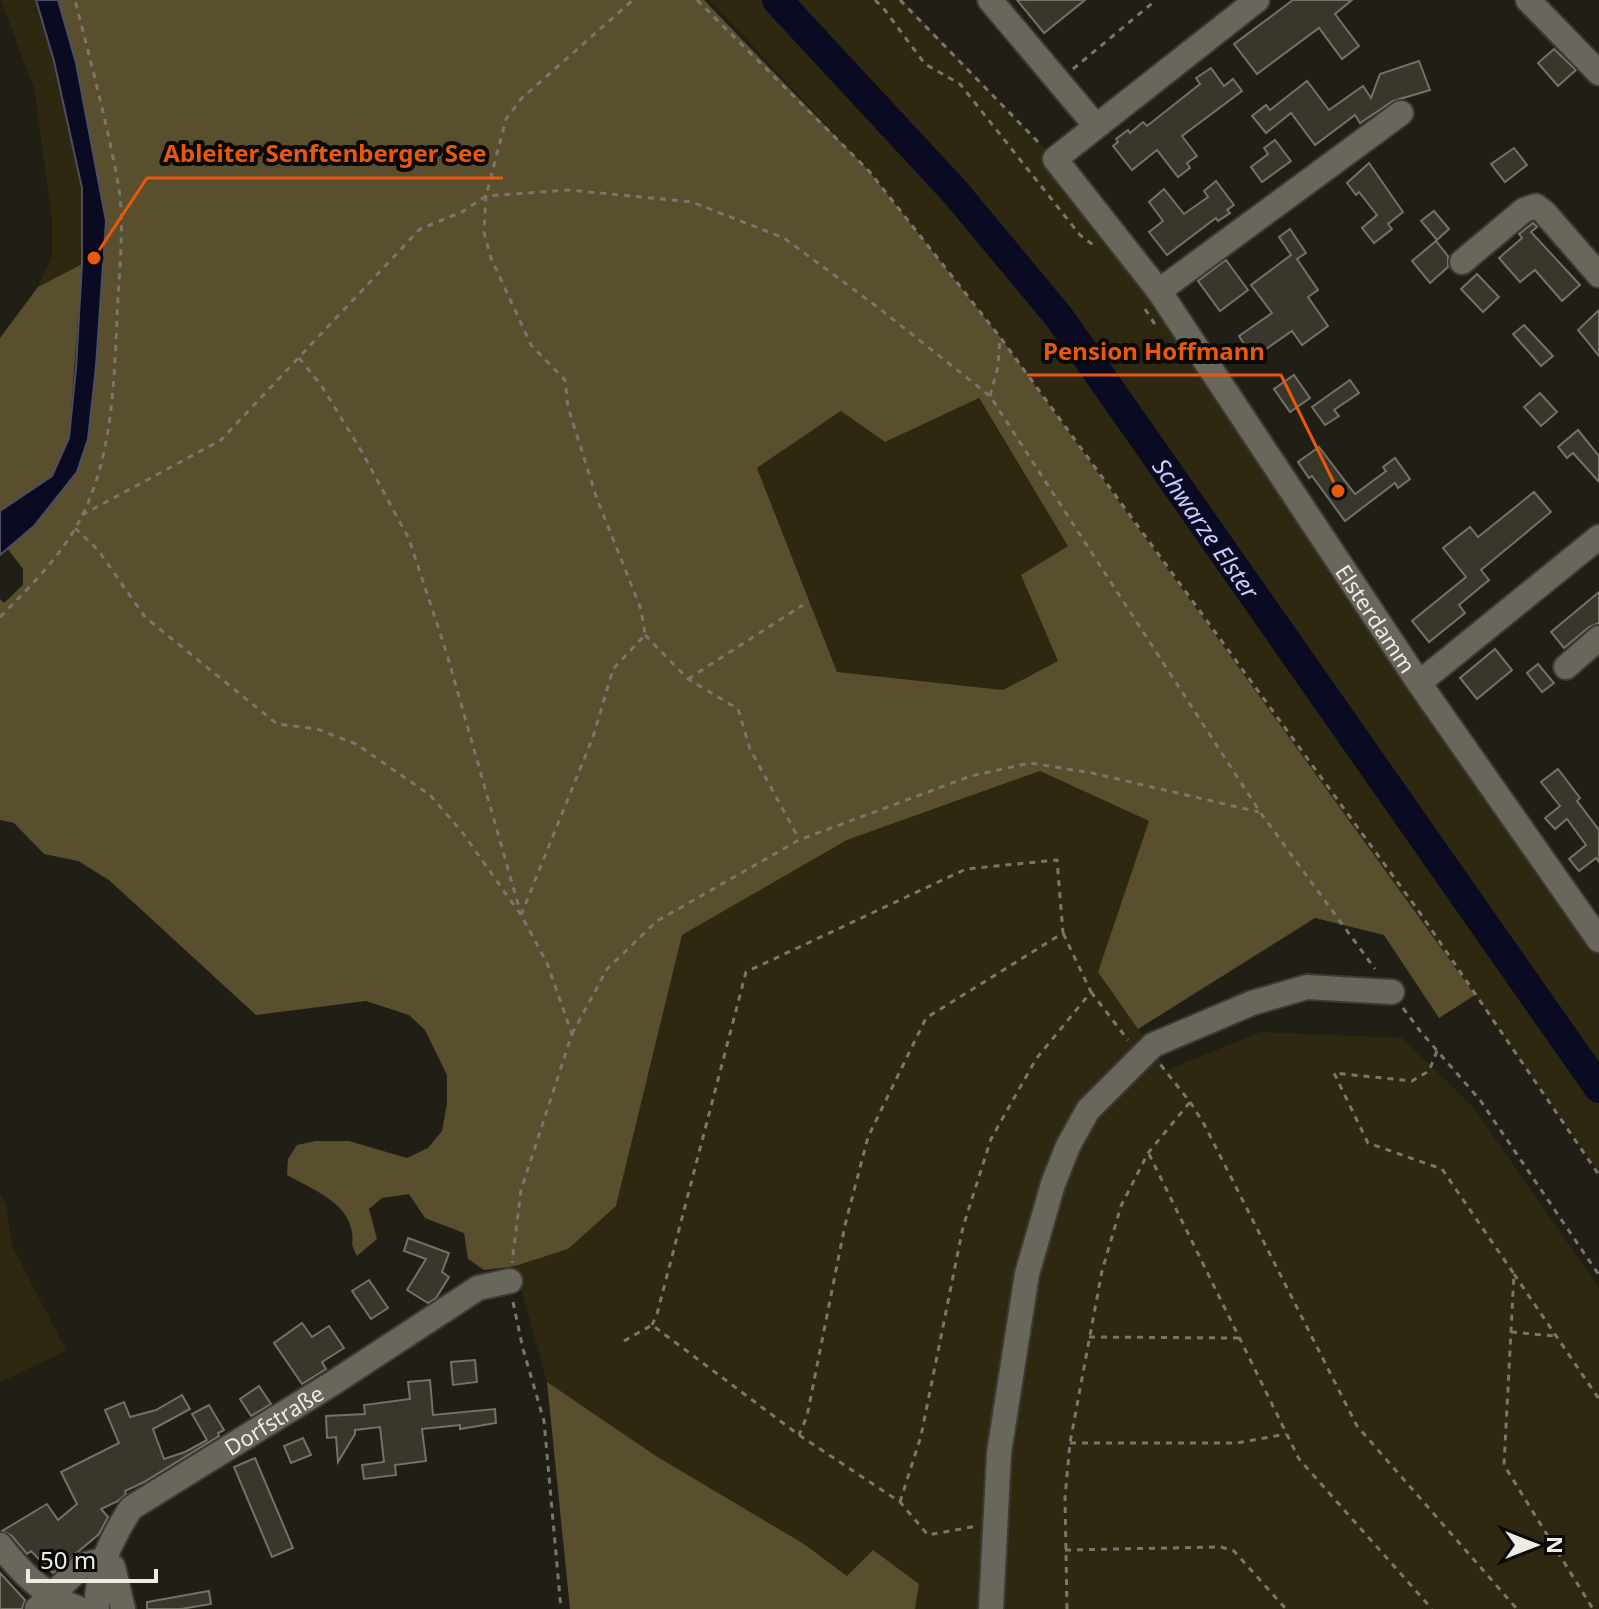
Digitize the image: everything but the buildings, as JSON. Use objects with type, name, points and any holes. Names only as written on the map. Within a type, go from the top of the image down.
[{"type":"street","points":[[990,0],[1096,126]]},
{"type":"street","points":[[1055,159],[1257,0]]},
{"type":"street","points":[[1528,0],[1599,73]]},
{"type":"street","points":[[1151,298],[1401,113]]},
{"type":"street","name":"Elsterdamm","points":[[1055,159],[1599,940]]},
{"type":"street","points":[[1462,262],[1524,210],[1536,206],[1599,275]]},
{"type":"street","points":[[1419,683],[1595,547]]},
{"type":"street","points":[[1566,667],[1599,638]]},
{"type":"street","points":[[991,1609],[999,1453],[1027,1274],[1053,1184],[1068,1146],[1088,1110],[1153,1045],[1252,1003],[1307,987],[1392,992]]},
{"type":"street","name":"Dorfstraße","points":[[97,1609],[96,1593],[103,1560],[113,1536],[131,1508],[333,1383],[478,1288],[510,1281]]},
{"type":"street","points":[[0,1545],[44,1603],[80,1609]]},
{"type":"street","points":[[44,1603],[83,1565],[103,1560],[113,1567],[123,1609]]},
{"type":"path","points":[[0,617],[39,578],[75,528],[96,481],[110,419],[120,255],[119,193],[101,103],[75,0]]},
{"type":"path","points":[[633,0],[522,98],[506,119],[486,196],[484,232],[491,258],[531,345],[565,380],[568,407],[597,499],[641,609],[645,635],[688,679],[738,709],[750,749],[799,840]]},
{"type":"path","points":[[697,0],[869,171],[1000,337],[1420,913],[1599,1175]]},
{"type":"path","points":[[875,0],[925,64],[960,84],[1080,235],[1103,253]]},
{"type":"path","points":[[900,0],[1055,159]]},
{"type":"path","points":[[1057,81],[1156,0]]},
{"type":"path","points":[[82,515],[221,440],[420,229],[462,212],[486,196],[569,190],[692,202],[784,238],[990,396],[1260,812],[1437,1051],[1480,1100],[1599,1275]]},
{"type":"path","points":[[1151,298],[1156,327]]},
{"type":"path","points":[[990,396],[998,367],[1000,337]]},
{"type":"path","points":[[298,357],[321,385],[362,452],[409,539],[446,651],[521,915]]},
{"type":"path","points":[[75,528],[98,550],[145,617],[277,724],[317,729],[356,744],[430,795],[462,832],[521,915],[547,963],[572,1034]]},
{"type":"path","points":[[688,679],[803,605]]},
{"type":"path","points":[[521,915],[593,737],[613,669],[645,635]]},
{"type":"path","points":[[561,1609],[544,1421],[523,1349],[510,1281],[521,1190],[572,1034],[607,969],[657,921],[799,840],[971,776],[1030,763],[1092,773],[1260,812]]},
{"type":"path","points":[[624,1341],[652,1325],[657,1314],[746,972],[966,869],[1057,860],[1063,933],[1091,992],[1141,1057],[1157,1060],[1204,1124],[1357,1426],[1517,1609]]},
{"type":"path","points":[[799,1435],[807,1416],[845,1225],[868,1137],[926,1018],[1063,933]]},
{"type":"path","points":[[900,1502],[921,1436],[963,1227],[991,1139],[1036,1059],[1091,992]]},
{"type":"path","points":[[1437,1051],[1429,1071],[1412,1081],[1334,1073],[1368,1143],[1442,1169],[1599,1399]]},
{"type":"path","points":[[1067,1609],[1065,1497],[1070,1443],[1102,1271],[1121,1206],[1148,1153],[1190,1102]]},
{"type":"path","points":[[1148,1153],[1299,1459],[1432,1609]]},
{"type":"path","points":[[1514,1274],[1504,1465],[1593,1609]]},
{"type":"path","points":[[652,1325],[799,1435],[900,1502],[928,1535],[996,1525]]},
{"type":"path","points":[[1511,1332],[1556,1336]]},
{"type":"path","points":[[1089,1337],[1239,1338]]},
{"type":"path","points":[[1070,1443],[1237,1443],[1287,1434]]},
{"type":"path","points":[[1065,1550],[1221,1547],[1234,1551],[1286,1609]]},
{"type":"shaded area","points":[[1,0],[36,0],[54,61],[82,188],[82,264],[38,287],[52,257],[52,221],[35,91]]},
{"type":"shaded area","points":[[58,0],[704,0],[869,171],[1000,337],[1475,995],[1439,1018],[1384,935],[1315,918],[1138,1029],[1098,972],[1149,821],[1040,771],[847,840],[682,935],[616,1206],[568,1249],[515,1266],[484,1270],[468,1259],[464,1233],[425,1218],[409,1194],[382,1198],[369,1209],[377,1239],[357,1256],[352,1245],[349,1221],[343,1212],[327,1197],[287,1175],[288,1159],[297,1145],[316,1141],[349,1141],[407,1158],[428,1148],[442,1131],[447,1104],[447,1075],[425,1030],[409,1015],[366,1001],[256,1015],[109,880],[78,861],[44,854],[14,823],[0,820],[0,599],[4,603],[23,585],[23,569],[7,548],[34,526],[88,439],[96,366],[106,221],[76,63]],"holes":[[[979,398],[1068,546],[1021,575],[1058,661],[1003,690],[837,672],[757,468],[841,411],[885,442]]]},
{"type":"shaded area","points":[[710,0],[903,0],[1055,159],[1599,947],[1599,1172],[1475,995],[1000,337],[869,171]]},
{"type":"shaded area","points":[[82,264],[69,438],[51,476],[0,511],[0,338],[38,287]]},
{"type":"shaded area","points":[[978,398],[1068,546],[1022,575],[1058,661],[1003,690],[837,672],[757,468],[842,411],[885,442]]},
{"type":"shaded area","points":[[1040,771],[1149,821],[1098,972],[1167,1070],[1261,1032],[1402,1038],[1473,1107],[1599,1288],[1599,1609],[915,1609],[919,1584],[872,1550],[848,1576],[804,1544],[656,1456],[547,1382],[515,1266],[568,1249],[616,1206],[682,935],[847,840]]},
{"type":"shaded area","points":[[0,1193],[6,1205],[12,1245],[66,1351],[0,1382]]},
{"type":"shaded area","points":[[547,1382],[656,1456],[804,1544],[847,1576],[873,1550],[919,1584],[915,1609],[570,1609]]},
{"type":"water","points":[[36,0],[58,0],[76,63],[106,221],[88,439],[77,472],[34,526],[0,555],[0,511],[52,476],[69,438],[76,368],[82,264],[82,188],[54,61]]},
{"type":"waterway","name":"Schwarze Elster","points":[[777,0],[956,193],[1059,317],[1599,1088]]},
{"type":"place","name":"Ableiter Senftenberger See","points":[[94,258]]},
{"type":"place","name":"Pension Hoffmann","points":[[1338,491]]}]
